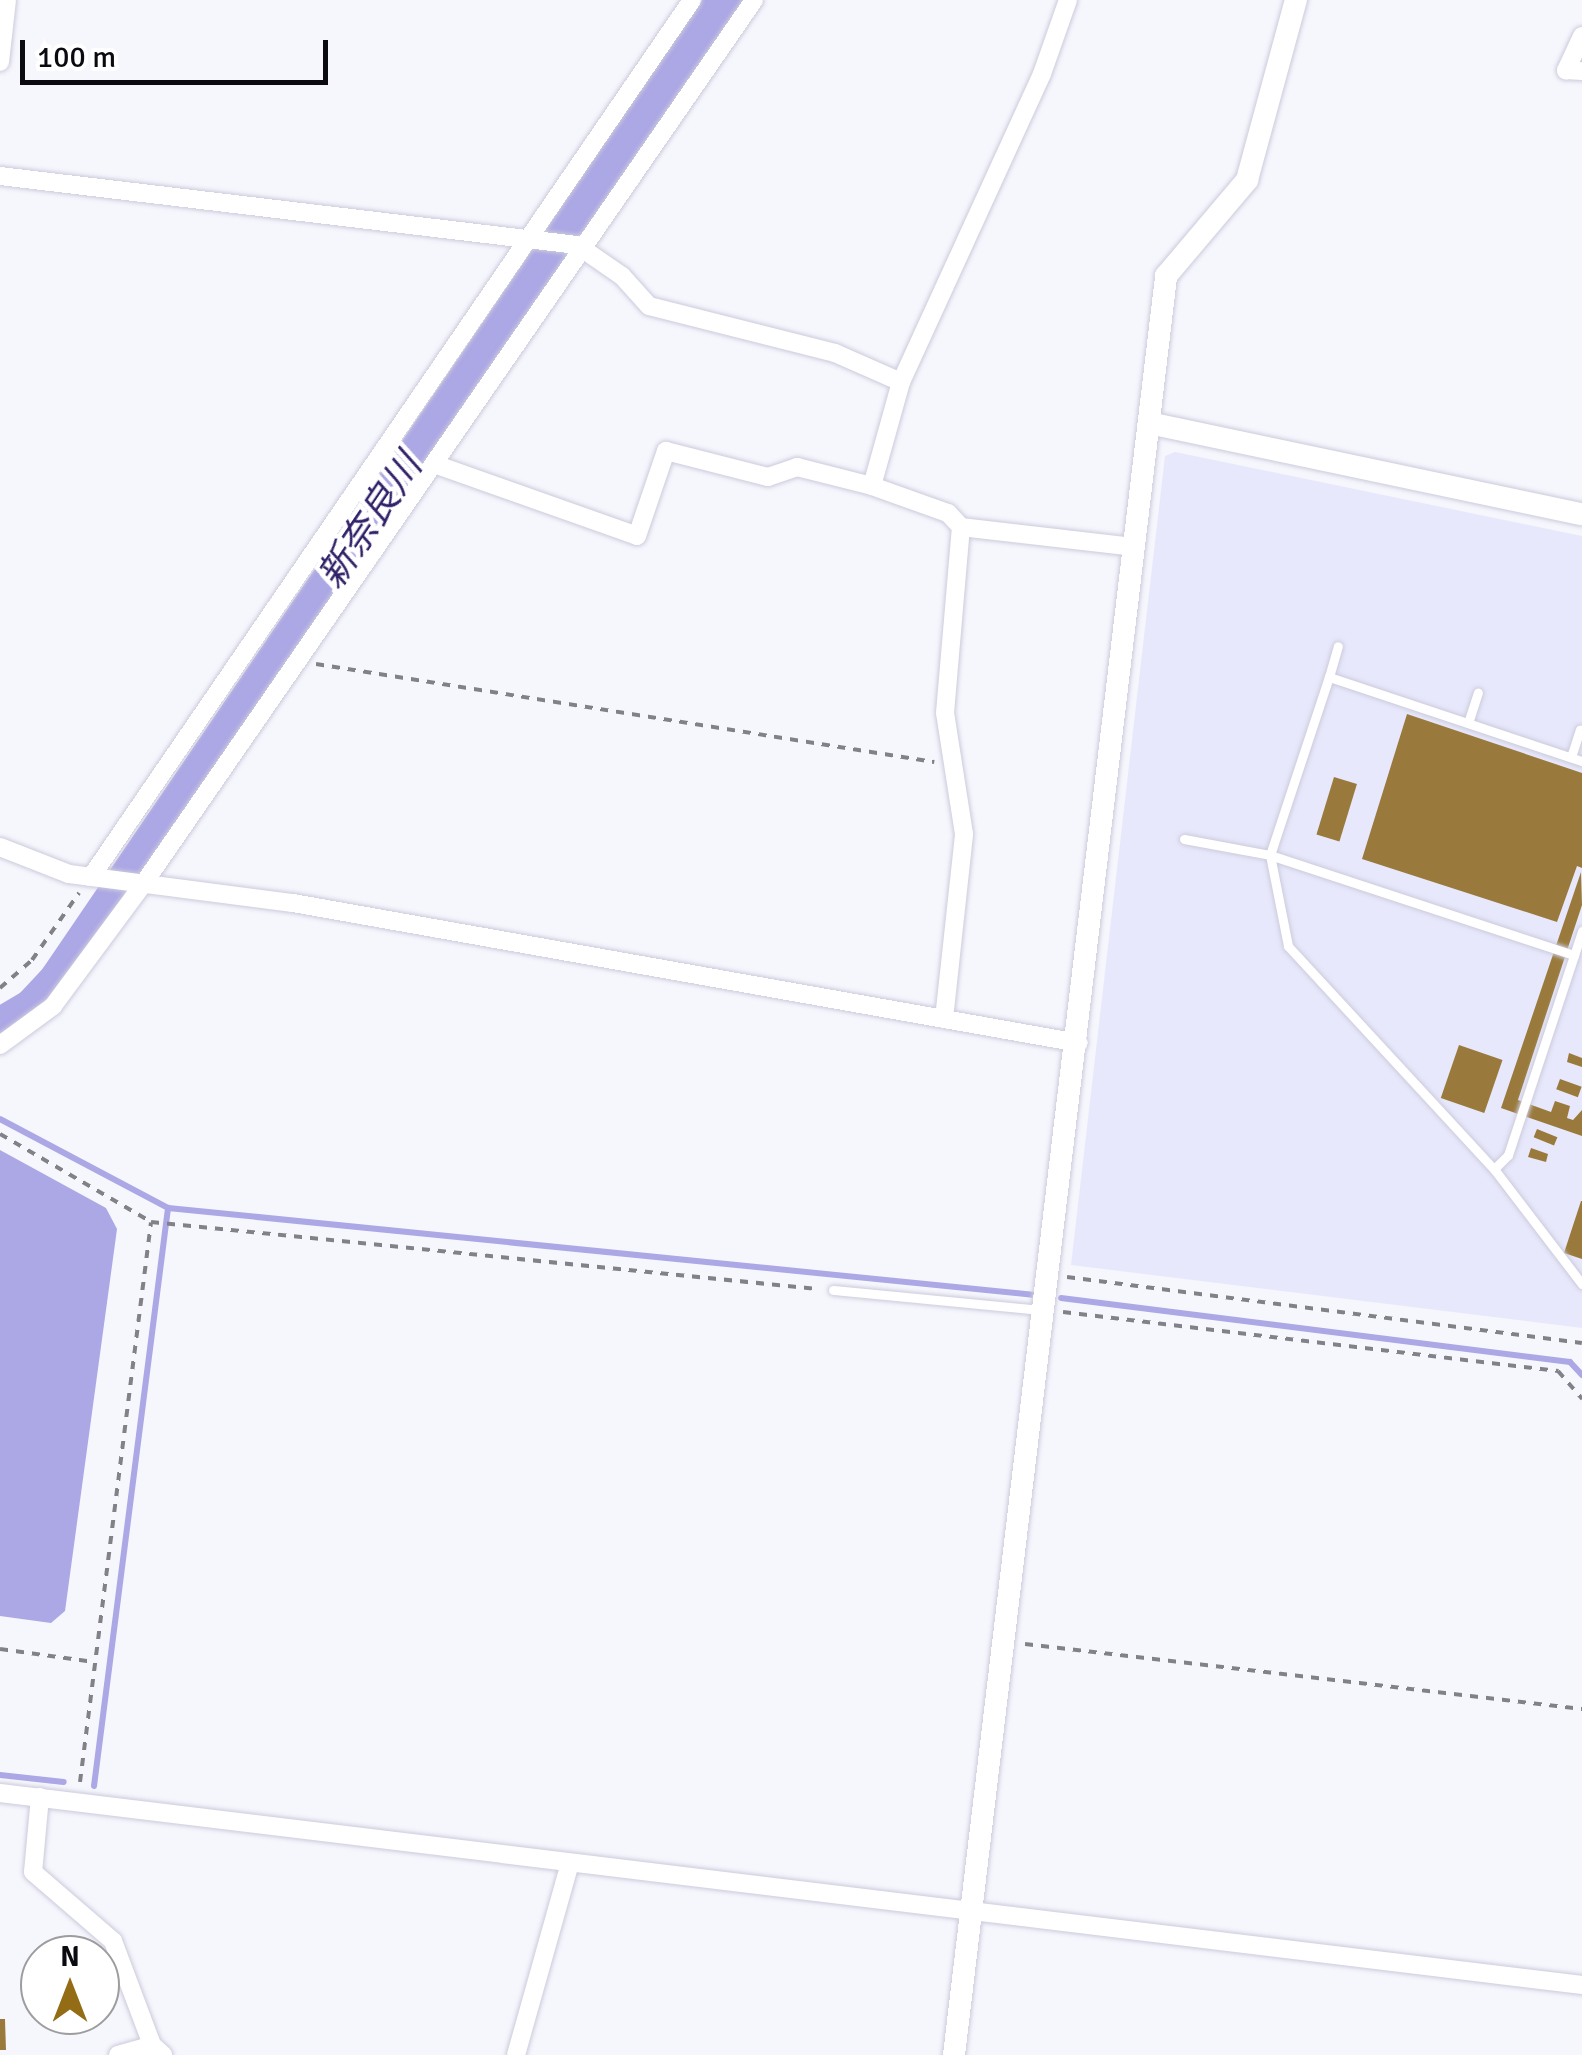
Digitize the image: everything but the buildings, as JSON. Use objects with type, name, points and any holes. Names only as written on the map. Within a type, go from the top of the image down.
[{"type":"street","points":[[0,62],[7,0]]},
{"type":"street","points":[[95,878],[692,0]]},
{"type":"street","points":[[0,1045],[53,1006],[301,662],[754,0]]},
{"type":"street","points":[[872,486],[901,382],[1042,74],[1068,0]]},
{"type":"street","points":[[954,2055],[1079,1043],[1166,276],[1247,180],[1296,0]]},
{"type":"street","points":[[1582,36],[1566,70],[1582,70]]},
{"type":"street","points":[[0,176],[581,248],[622,276],[649,306],[835,353],[901,382]]},
{"type":"street","points":[[1150,423],[1582,514]]},
{"type":"street","points":[[437,465],[637,536],[666,450],[768,478],[798,467],[872,486],[948,513],[961,528],[1134,547]]},
{"type":"street","points":[[944,1019],[964,834],[945,712],[946,659],[961,528]]},
{"type":"street","points":[[0,847],[95,878],[293,903],[1079,1043]]},
{"type":"street","points":[[0,1793],[1582,1985]]},
{"type":"street","points":[[40,1797],[33,1872],[113,1940],[157,2050],[118,2055]]},
{"type":"street","points":[[516,2055],[570,1863]]},
{"type":"lane","points":[[1338,646],[1270,856],[1288,946],[1494,1169],[1582,1284]]},
{"type":"lane","points":[[1329,677],[1582,761]]},
{"type":"lane","points":[[1468,724],[1478,693]]},
{"type":"lane","points":[[1570,758],[1580,729]]},
{"type":"lane","points":[[1184,839],[1270,856],[1574,956]]},
{"type":"lane","points":[[1494,1169],[1508,1154],[1582,931]]},
{"type":"lane","points":[[833,1290],[1043,1310]]},
{"type":"path","points":[[301,662],[954,765]]},
{"type":"path","points":[[0,988],[32,960],[95,878]]},
{"type":"path","points":[[0,1134],[151,1222],[833,1290]]},
{"type":"path","points":[[77,1802],[151,1222]]},
{"type":"path","points":[[1048,1274],[1582,1342]]},
{"type":"path","points":[[1043,1310],[1558,1371],[1582,1398]]},
{"type":"path","points":[[1006,1642],[1582,1710]]},
{"type":"path","points":[[0,1649],[95,1662]]},
{"type":"shaded area","points":[[1175,452],[1582,536],[1582,1328],[1071,1265],[1165,456]]},
{"type":"shaded area","points":[[0,1150],[106,1208],[117,1229],[65,1611],[51,1623],[0,1616]]},
{"type":"waterway","name":"新奈良川","points":[[0,1027],[33,1007],[58,980],[725,0]]},
{"type":"waterway","points":[[0,1119],[168,1208],[1035,1295]]},
{"type":"waterway","points":[[94,1786],[168,1208]]},
{"type":"waterway","points":[[1061,1298],[1570,1362],[1582,1375]]},
{"type":"waterway","points":[[0,1775],[64,1782]]}]
